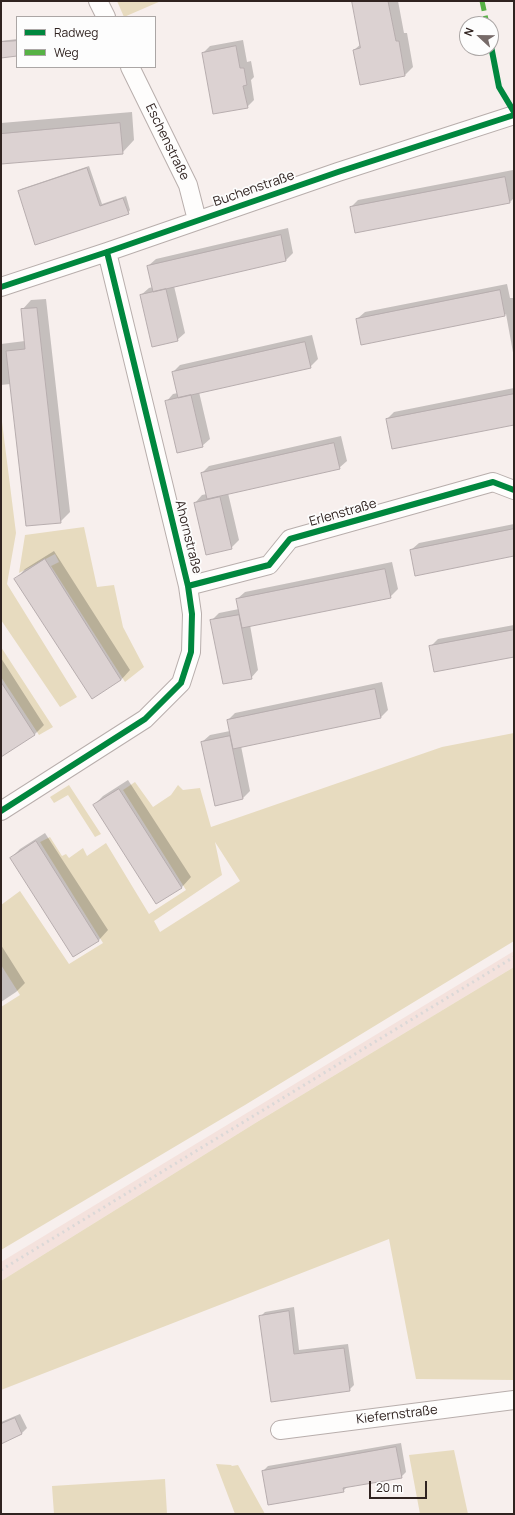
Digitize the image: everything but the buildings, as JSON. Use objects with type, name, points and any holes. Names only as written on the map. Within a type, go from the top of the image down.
[{"type":"street","points":[[98,1],[106,16]]},
{"type":"street","name":"Eschenstraße","points":[[130,68],[188,185],[197,220]]},
{"type":"street","name":"Buchenstraße","points":[[1,287],[338,172],[514,115]]},
{"type":"street","name":"Ahornstraße","points":[[1,811],[145,719],[181,683],[191,652],[192,614],[188,586],[107,252]]},
{"type":"street","name":"Erlenstraße","points":[[188,586],[269,565],[290,539],[494,482],[514,490]]},
{"type":"street","name":"Kiefernstraße","points":[[280,1430],[514,1400]]},
{"type":"shaded area","points":[[117,1],[161,1],[126,16],[124,16]]},
{"type":"shaded area","points":[[1,414],[16,533],[7,584],[77,697],[60,707],[1,620]]},
{"type":"shaded area","points":[[84,527],[97,587],[114,585],[123,627],[144,667],[125,682],[51,566],[59,562],[55,554],[19,573],[25,535]]},
{"type":"shaded area","points":[[1,647],[53,727],[39,735],[1,677]]},
{"type":"shaded area","points":[[514,733],[514,941],[245,1105],[1,1250],[1,1007],[20,995],[1,965],[1,905],[20,891],[69,964],[103,943],[40,842],[50,837],[62,856],[66,854],[69,858],[83,848],[87,856],[106,843],[149,914],[186,890],[123,790],[135,782],[153,807],[171,795],[178,785],[183,790],[200,788],[211,827],[442,747]],"holes":[[[215,842],[240,881],[160,932],[154,921],[222,875]]]},
{"type":"shaded area","points":[[69,785],[101,834],[95,837],[68,795],[54,803],[50,797]]},
{"type":"shaded area","points":[[514,951],[514,967],[257,1122],[1,1281],[1,1262]]},
{"type":"shaded area","points":[[514,967],[514,1380],[416,1379],[389,1239],[1,1390],[1,1281],[257,1122]]},
{"type":"shaded area","points":[[454,1450],[468,1514],[420,1514],[409,1455]]},
{"type":"shaded area","points":[[216,1464],[232,1466],[238,1465],[265,1514],[235,1514]]},
{"type":"shaded area","points":[[165,1479],[167,1514],[54,1514],[52,1486]]},
{"type":"railway","points":[[1,1270],[514,957]]},
{"type":"marked path","points":[[482,1],[485,16]]},
{"type":"cycle path","points":[[493,56],[499,87],[514,112]]},
{"type":"cycle path","points":[[1,287],[338,172],[514,115]]},
{"type":"cycle path","points":[[1,811],[145,719],[181,683],[191,652],[192,614],[188,586],[107,252]]},
{"type":"cycle path","points":[[188,586],[269,565],[290,539],[493,482],[514,490]]}]
